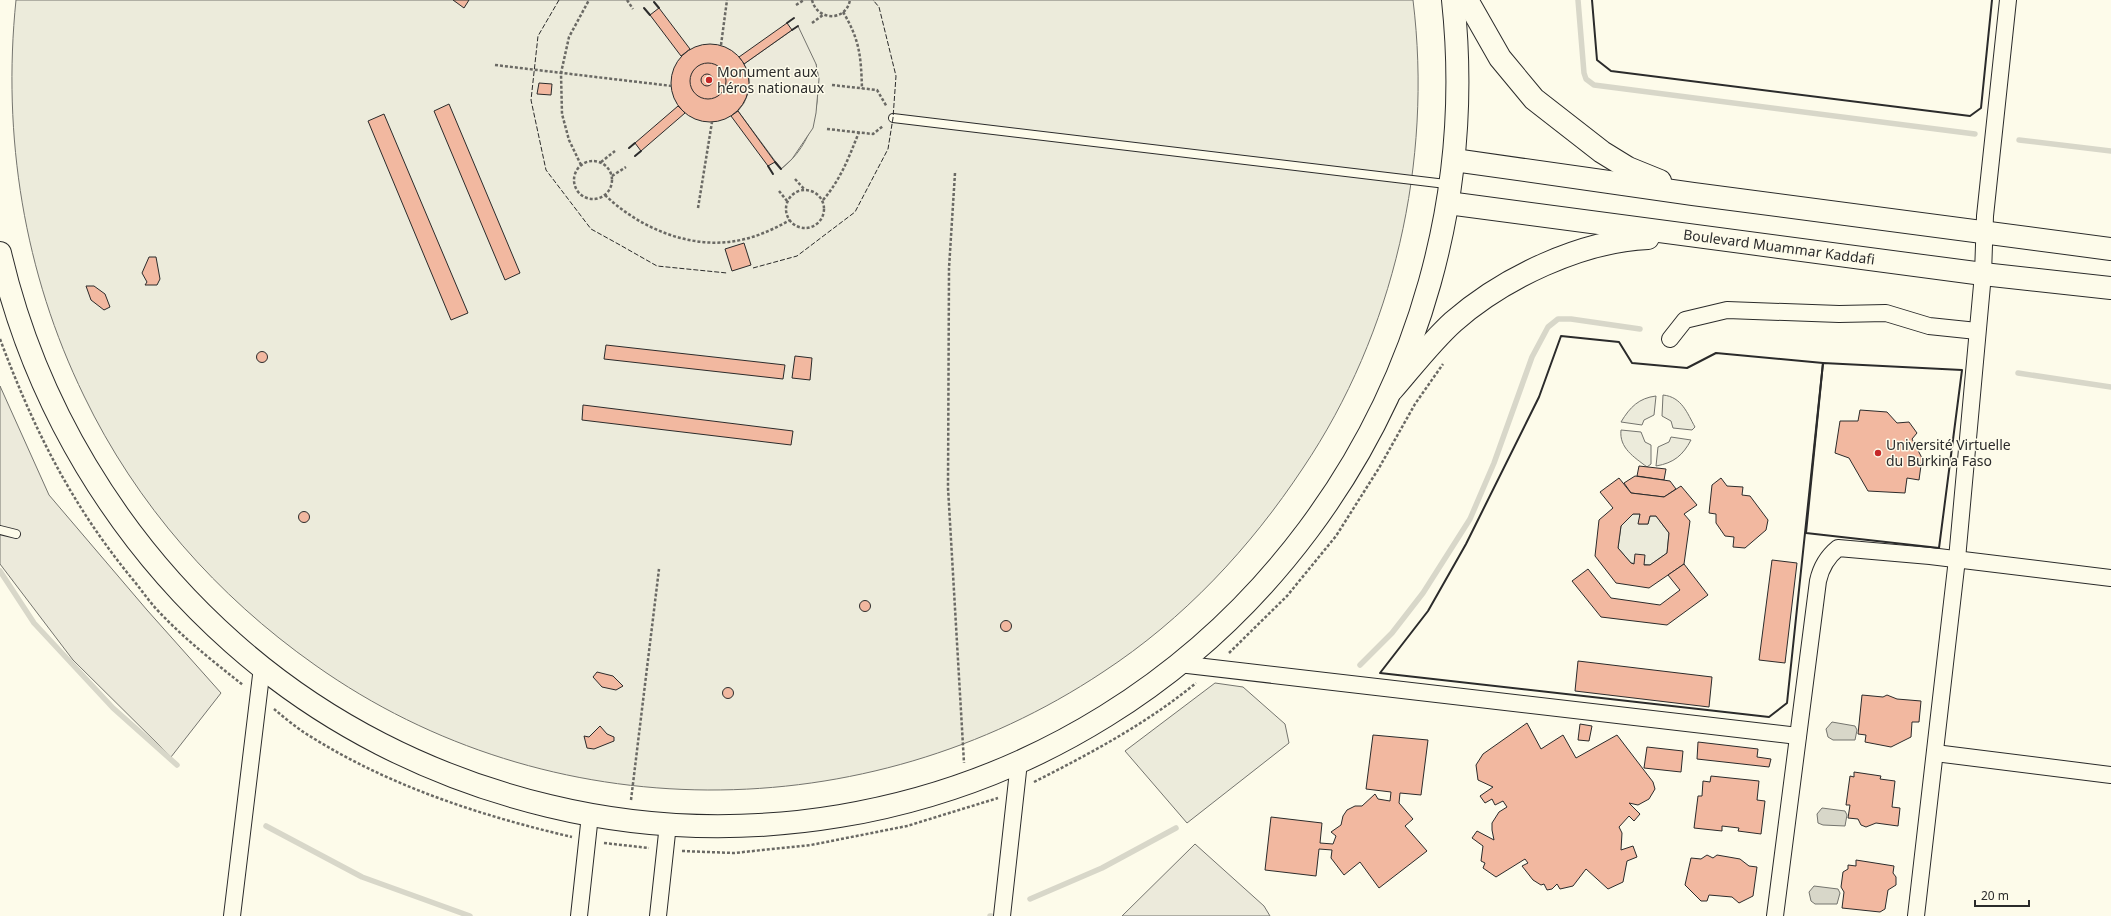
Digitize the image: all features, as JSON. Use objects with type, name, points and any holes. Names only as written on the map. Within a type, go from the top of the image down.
[{"type":"main road","points":[[0,253],[18,317],[37,368],[72,442],[99,488],[130,532],[164,574],[201,614],[262,667],[326,712],[370,739],[417,762],[465,781],[502,793],[590,815],[668,824],[745,826],[822,819],[897,804],[966,783],[1018,762],[1056,744],[1111,713],[1179,664],[1244,605],[1302,539],[1351,467],[1392,390],[1413,338],[1426,298],[1437,258],[1454,160],[1458,64],[1453,0]]},
{"type":"main road","points":[[1467,0],[1500,58],[1534,99],[1576,133],[1621,164],[1693,194]]},
{"type":"main road","points":[[1454,160],[1693,194],[2111,249]]},
{"type":"main road","name":"Boulevard Muammar Kaddafi","points":[[1449,194],[1695,235],[1982,274],[2111,288]]},
{"type":"main road","points":[[1392,390],[1453,322],[1477,304],[1534,269],[1596,245],[1633,238],[1695,235]]},
{"type":"street","points":[[1916,916],[1957,559],[1982,274],[1983,233],[2008,0]]},
{"type":"street","points":[[1670,339],[1685,320],[1727,310],[1839,314],[1886,313],[1929,326],[1977,331]]},
{"type":"street","points":[[1775,916],[1818,580],[1821,570],[1831,553],[1838,548],[1957,559],[2111,578]]},
{"type":"street","points":[[1179,664],[1798,736]]},
{"type":"street","points":[[232,916],[262,667]]},
{"type":"street","points":[[1935,753],[2111,775]]},
{"type":"street","points":[[1002,916],[1018,762]]},
{"type":"street","points":[[579,916],[590,815]]},
{"type":"street","points":[[658,916],[668,824]]},
{"type":"lane","points":[[894,118],[1449,194]]},
{"type":"lane","points":[[0,530],[16,534]]},
{"type":"path","points":[[581,165],[569,140],[562,114],[561,73],[569,37],[589,0]]},
{"type":"path","points":[[627,0],[633,9]]},
{"type":"path","points":[[721,45],[727,0]]},
{"type":"path","points":[[796,5],[804,0]]},
{"type":"path","points":[[812,0],[814,7],[823,15],[836,16],[846,10],[850,0]]},
{"type":"path","points":[[843,12],[851,25],[861,55],[862,89]]},
{"type":"path","points":[[812,23],[823,15]]},
{"type":"path","points":[[495,65],[672,86]]},
{"type":"path","points":[[827,129],[873,134],[894,118],[877,90],[832,85]]},
{"type":"path","points":[[698,208],[712,122]]},
{"type":"path","points":[[823,200],[836,185],[846,166],[859,132]]},
{"type":"path","points":[[600,162],[615,151]]},
{"type":"path","points":[[591,160],[600,162],[609,168],[612,176],[611,186],[605,195],[592,199],[580,194],[576,189],[574,177],[581,165],[591,160]]},
{"type":"path","points":[[612,176],[626,167]]},
{"type":"path","points":[[955,173],[949,268],[948,488],[966,783]]},
{"type":"path","points":[[795,179],[804,189]]},
{"type":"path","points":[[779,191],[787,201],[787,212],[790,220],[798,227],[804,228],[816,225],[824,216],[823,200],[816,192],[804,189],[798,191],[787,201]]},
{"type":"path","points":[[605,195],[620,210],[639,222],[672,236],[694,241],[721,242],[744,239],[768,232],[790,220]]},
{"type":"path","points":[[0,339],[16,383],[42,441],[71,493],[112,554],[161,614],[258,698],[312,738],[376,772],[429,794],[513,824],[587,841],[665,850],[734,853],[811,845],[906,826],[977,806],[1016,792],[1104,746],[1170,704],[1214,668],[1287,596],[1336,536],[1379,468],[1415,404],[1446,359]]},
{"type":"path","points":[[629,820],[659,569]]},
{"type":"shaded area","points":[[16,0],[1413,0],[1418,61],[1417,122],[1411,183],[1400,244],[1383,303],[1361,361],[1335,416],[1283,498],[1238,554],[1188,605],[1161,629],[1103,672],[1011,724],[913,761],[811,783],[708,790],[605,782],[504,758],[406,719],[315,665],[279,638],[245,609],[213,578],[182,545],[128,474],[105,436],[84,396],[63,349],[46,301],[32,253],[22,203],[12,102],[12,51]],"holes":[[[816,64],[818,78],[816,107],[808,135],[792,159],[781,169],[738,111],[745,100],[748,90],[749,84],[746,66]]]},
{"type":"shaded area","points":[[798,26],[816,64],[819,79],[816,113],[813,128],[792,159],[781,169],[738,111],[744,103],[749,91],[749,78],[744,64]]},
{"type":"shaded area","points":[[0,386],[49,495],[147,610],[221,693],[171,757],[73,660],[0,564]]},
{"type":"shaded area","points":[[1663,395],[1670,396],[1683,406],[1695,427],[1692,430],[1673,428],[1671,421],[1662,416]]},
{"type":"shaded area","points":[[1656,396],[1654,415],[1644,420],[1642,425],[1621,422],[1628,412],[1640,401]]},
{"type":"shaded area","points":[[1621,430],[1641,432],[1645,442],[1651,445],[1651,464],[1647,467],[1628,452],[1622,442]]},
{"type":"shaded area","points":[[1671,437],[1691,440],[1685,450],[1677,458],[1668,463],[1656,466],[1658,447],[1669,442]]},
{"type":"shaded area","points":[[1633,514],[1640,514],[1639,524],[1648,524],[1650,516],[1656,516],[1669,533],[1667,553],[1650,565],[1631,563],[1618,548],[1621,526]]},
{"type":"shaded area","points":[[1215,683],[1243,687],[1285,724],[1289,743],[1187,823],[1125,751]]},
{"type":"shaded area","points":[[1832,722],[1855,726],[1857,730],[1855,740],[1833,740],[1828,737],[1826,729]]},
{"type":"shaded area","points":[[1822,808],[1845,811],[1847,815],[1845,826],[1823,825],[1818,823],[1817,814]]},
{"type":"shaded area","points":[[1195,844],[1264,906],[1270,916],[1122,916]]},
{"type":"shaded area","points":[[1814,886],[1838,889],[1840,893],[1837,904],[1815,904],[1811,901],[1809,892]]},
{"type":"building","points":[[453,0],[469,0],[464,8]]},
{"type":"building","points":[[659,8],[690,49],[681,56],[650,15]]},
{"type":"building","points":[[787,23],[792,30],[744,64],[739,57]]},
{"type":"building","points":[[710,44],[725,47],[738,55],[746,68],[749,83],[746,98],[738,111],[725,119],[710,122],[695,119],[682,111],[674,98],[671,83],[674,68],[682,55],[695,47]]},
{"type":"building","points":[[708,63],[718,66],[723,71],[726,81],[723,91],[718,96],[708,99],[698,96],[693,91],[690,81],[693,71],[698,66]]},
{"type":"building","points":[[705,74],[709,74],[713,80],[709,86],[705,86],[701,82],[701,78]]},
{"type":"building","points":[[539,83],[552,84],[551,95],[537,94]]},
{"type":"building","points":[[449,104],[520,273],[505,280],[434,111]]},
{"type":"building","points":[[678,106],[685,113],[641,151],[635,143]]},
{"type":"building","points":[[738,111],[775,162],[768,166],[731,116]]},
{"type":"building","points":[[384,114],[468,313],[451,320],[368,121]]},
{"type":"building","points":[[744,243],[751,265],[732,271],[725,249]]},
{"type":"building","points":[[149,257],[156,257],[160,279],[157,285],[145,285],[147,282],[142,273]]},
{"type":"building","points":[[86,286],[94,286],[105,294],[110,307],[104,310],[91,300]]},
{"type":"building","points":[[606,345],[785,365],[783,379],[604,359]]},
{"type":"building","points":[[260,352],[264,352],[266,353],[266,361],[260,362],[257,359],[257,355]]},
{"type":"building","points":[[795,356],[812,358],[810,380],[792,378]]},
{"type":"building","points":[[583,405],[793,431],[791,445],[582,420]]},
{"type":"building","points":[[1860,410],[1887,412],[1897,423],[1909,422],[1917,433],[1912,439],[1922,458],[1919,480],[1907,478],[1905,493],[1868,491],[1849,458],[1835,453],[1840,421],[1858,421]]},
{"type":"building","points":[[1639,466],[1666,469],[1664,480],[1637,476]]},
{"type":"building","points":[[1635,476],[1670,481],[1676,489],[1664,497],[1631,493],[1624,483]]},
{"type":"building","points":[[1619,478],[1631,493],[1664,497],[1681,486],[1697,505],[1684,514],[1690,521],[1684,564],[1649,588],[1616,583],[1595,556],[1599,520],[1613,508],[1600,492]],"holes":[[[1633,514],[1640,514],[1638,524],[1648,524],[1650,516],[1656,516],[1669,533],[1667,553],[1650,565],[1644,565],[1645,555],[1635,554],[1634,564],[1631,563],[1618,548],[1621,526]]]},
{"type":"building","points":[[1721,478],[1727,486],[1743,487],[1742,495],[1750,496],[1768,520],[1766,530],[1745,548],[1733,547],[1734,537],[1725,536],[1716,523],[1716,514],[1709,513],[1712,485]]},
{"type":"building","points":[[304,511],[308,513],[310,517],[308,521],[304,523],[300,521],[298,517],[300,513]]},
{"type":"building","points":[[1772,560],[1797,563],[1785,663],[1759,660]]},
{"type":"building","points":[[1684,564],[1708,595],[1667,625],[1601,617],[1572,581],[1588,569],[1611,598],[1660,605],[1680,590],[1668,575]]},
{"type":"building","points":[[865,600],[869,602],[871,606],[869,610],[865,612],[861,610],[859,606],[861,602]]},
{"type":"building","points":[[1004,621],[1008,621],[1010,622],[1010,630],[1004,631],[1001,628],[1001,624]]},
{"type":"building","points":[[1578,661],[1712,677],[1709,707],[1575,691]]},
{"type":"building","points":[[597,672],[613,676],[623,686],[616,690],[602,687],[593,677]]},
{"type":"building","points":[[726,688],[730,688],[732,689],[732,697],[726,698],[723,695],[723,691]]},
{"type":"building","points":[[1862,695],[1883,697],[1887,695],[1897,699],[1921,701],[1919,722],[1912,722],[1911,737],[1891,747],[1865,742],[1866,735],[1858,734]]},
{"type":"building","points":[[1527,723],[1541,749],[1563,735],[1576,758],[1617,735],[1653,782],[1655,789],[1649,799],[1638,805],[1629,803],[1640,814],[1634,821],[1629,816],[1619,827],[1622,833],[1621,850],[1633,846],[1637,857],[1627,861],[1623,882],[1608,889],[1586,869],[1573,886],[1560,889],[1557,884],[1552,889],[1547,890],[1544,884],[1541,885],[1533,880],[1522,866],[1528,863],[1525,859],[1496,877],[1483,868],[1485,863],[1481,861],[1483,846],[1472,838],[1477,831],[1494,840],[1492,823],[1499,812],[1507,807],[1503,801],[1495,805],[1492,799],[1485,803],[1480,796],[1493,787],[1478,780],[1476,765],[1483,754]]},
{"type":"building","points":[[1580,724],[1592,726],[1589,741],[1578,740]]},
{"type":"building","points":[[600,726],[607,734],[614,737],[614,741],[594,749],[587,748],[584,736],[589,737]]},
{"type":"building","points":[[1373,735],[1428,740],[1421,795],[1400,793],[1399,803],[1413,819],[1405,826],[1427,851],[1379,888],[1360,862],[1344,875],[1331,858],[1332,850],[1319,849],[1316,876],[1265,870],[1271,817],[1322,823],[1320,843],[1333,844],[1336,836],[1331,832],[1341,825],[1343,816],[1347,810],[1355,806],[1362,806],[1375,794],[1378,799],[1390,801],[1391,792],[1366,789]]},
{"type":"building","points":[[1698,742],[1758,749],[1757,757],[1771,759],[1769,767],[1697,759]]},
{"type":"building","points":[[1647,747],[1683,751],[1681,772],[1644,768]]},
{"type":"building","points":[[1854,772],[1881,776],[1880,779],[1895,781],[1892,807],[1900,808],[1898,826],[1876,823],[1866,827],[1861,825],[1858,819],[1848,818],[1850,805],[1846,805],[1850,776],[1854,777]]},
{"type":"building","points":[[1711,776],[1759,781],[1757,800],[1765,801],[1761,834],[1738,831],[1739,828],[1722,826],[1722,831],[1694,828],[1698,796],[1702,796],[1703,781],[1710,782]]},
{"type":"building","points":[[1707,855],[1713,858],[1717,855],[1740,859],[1749,866],[1757,867],[1753,896],[1739,903],[1732,897],[1709,895],[1707,901],[1701,901],[1685,885],[1691,858],[1701,859]]},
{"type":"building","points":[[1856,860],[1894,866],[1893,873],[1896,877],[1896,885],[1888,890],[1885,909],[1880,912],[1842,908],[1844,892],[1841,887],[1843,872],[1848,869],[1848,865],[1856,866]]},
{"type":"waterway","points":[[1578,0],[1584,73],[1586,79],[1594,85],[1975,134]]},
{"type":"waterway","points":[[2019,140],[2111,151]]},
{"type":"waterway","points":[[1360,665],[1392,633],[1423,593],[1470,519],[1494,463],[1532,357],[1548,327],[1558,319],[1571,319],[1640,329]]},
{"type":"waterway","points":[[2018,373],[2111,387]]},
{"type":"waterway","points":[[0,571],[34,623],[113,708],[177,765]]},
{"type":"waterway","points":[[266,826],[362,877],[470,916]]},
{"type":"waterway","points":[[1030,899],[1102,868],[1176,828]]},
{"type":"fence","points":[[559,0],[538,36],[531,100],[546,170],[591,229],[657,266],[727,273]]},
{"type":"fence","points":[[753,268],[797,256],[855,212],[888,149],[893,118],[896,76],[879,7],[873,0]]},
{"type":"wall","points":[[1592,0],[1597,60],[1611,71],[1970,116],[1981,108],[1992,0]]},
{"type":"wall","points":[[654,2],[659,8]]},
{"type":"wall","points":[[644,8],[650,15]]},
{"type":"wall","points":[[787,23],[794,18]]},
{"type":"wall","points":[[792,30],[798,26]]},
{"type":"wall","points":[[629,148],[635,143]]},
{"type":"wall","points":[[635,156],[641,151]]},
{"type":"wall","points":[[775,162],[781,169]]},
{"type":"wall","points":[[768,166],[773,174]]},
{"type":"wall","points":[[1561,336],[1619,342],[1632,363],[1687,368],[1716,353],[1823,363],[1787,703],[1769,717],[1380,673],[1428,611],[1466,544],[1539,397],[1561,336]]},
{"type":"wall","points":[[1823,363],[1962,370],[1939,548],[1806,533],[1823,363]]},
{"type":"place","name":"Monument aux héros nationaux","points":[[709,80]]},
{"type":"place","name":"Université Virtuelle du Burkina Faso","points":[[1878,453]]}]
